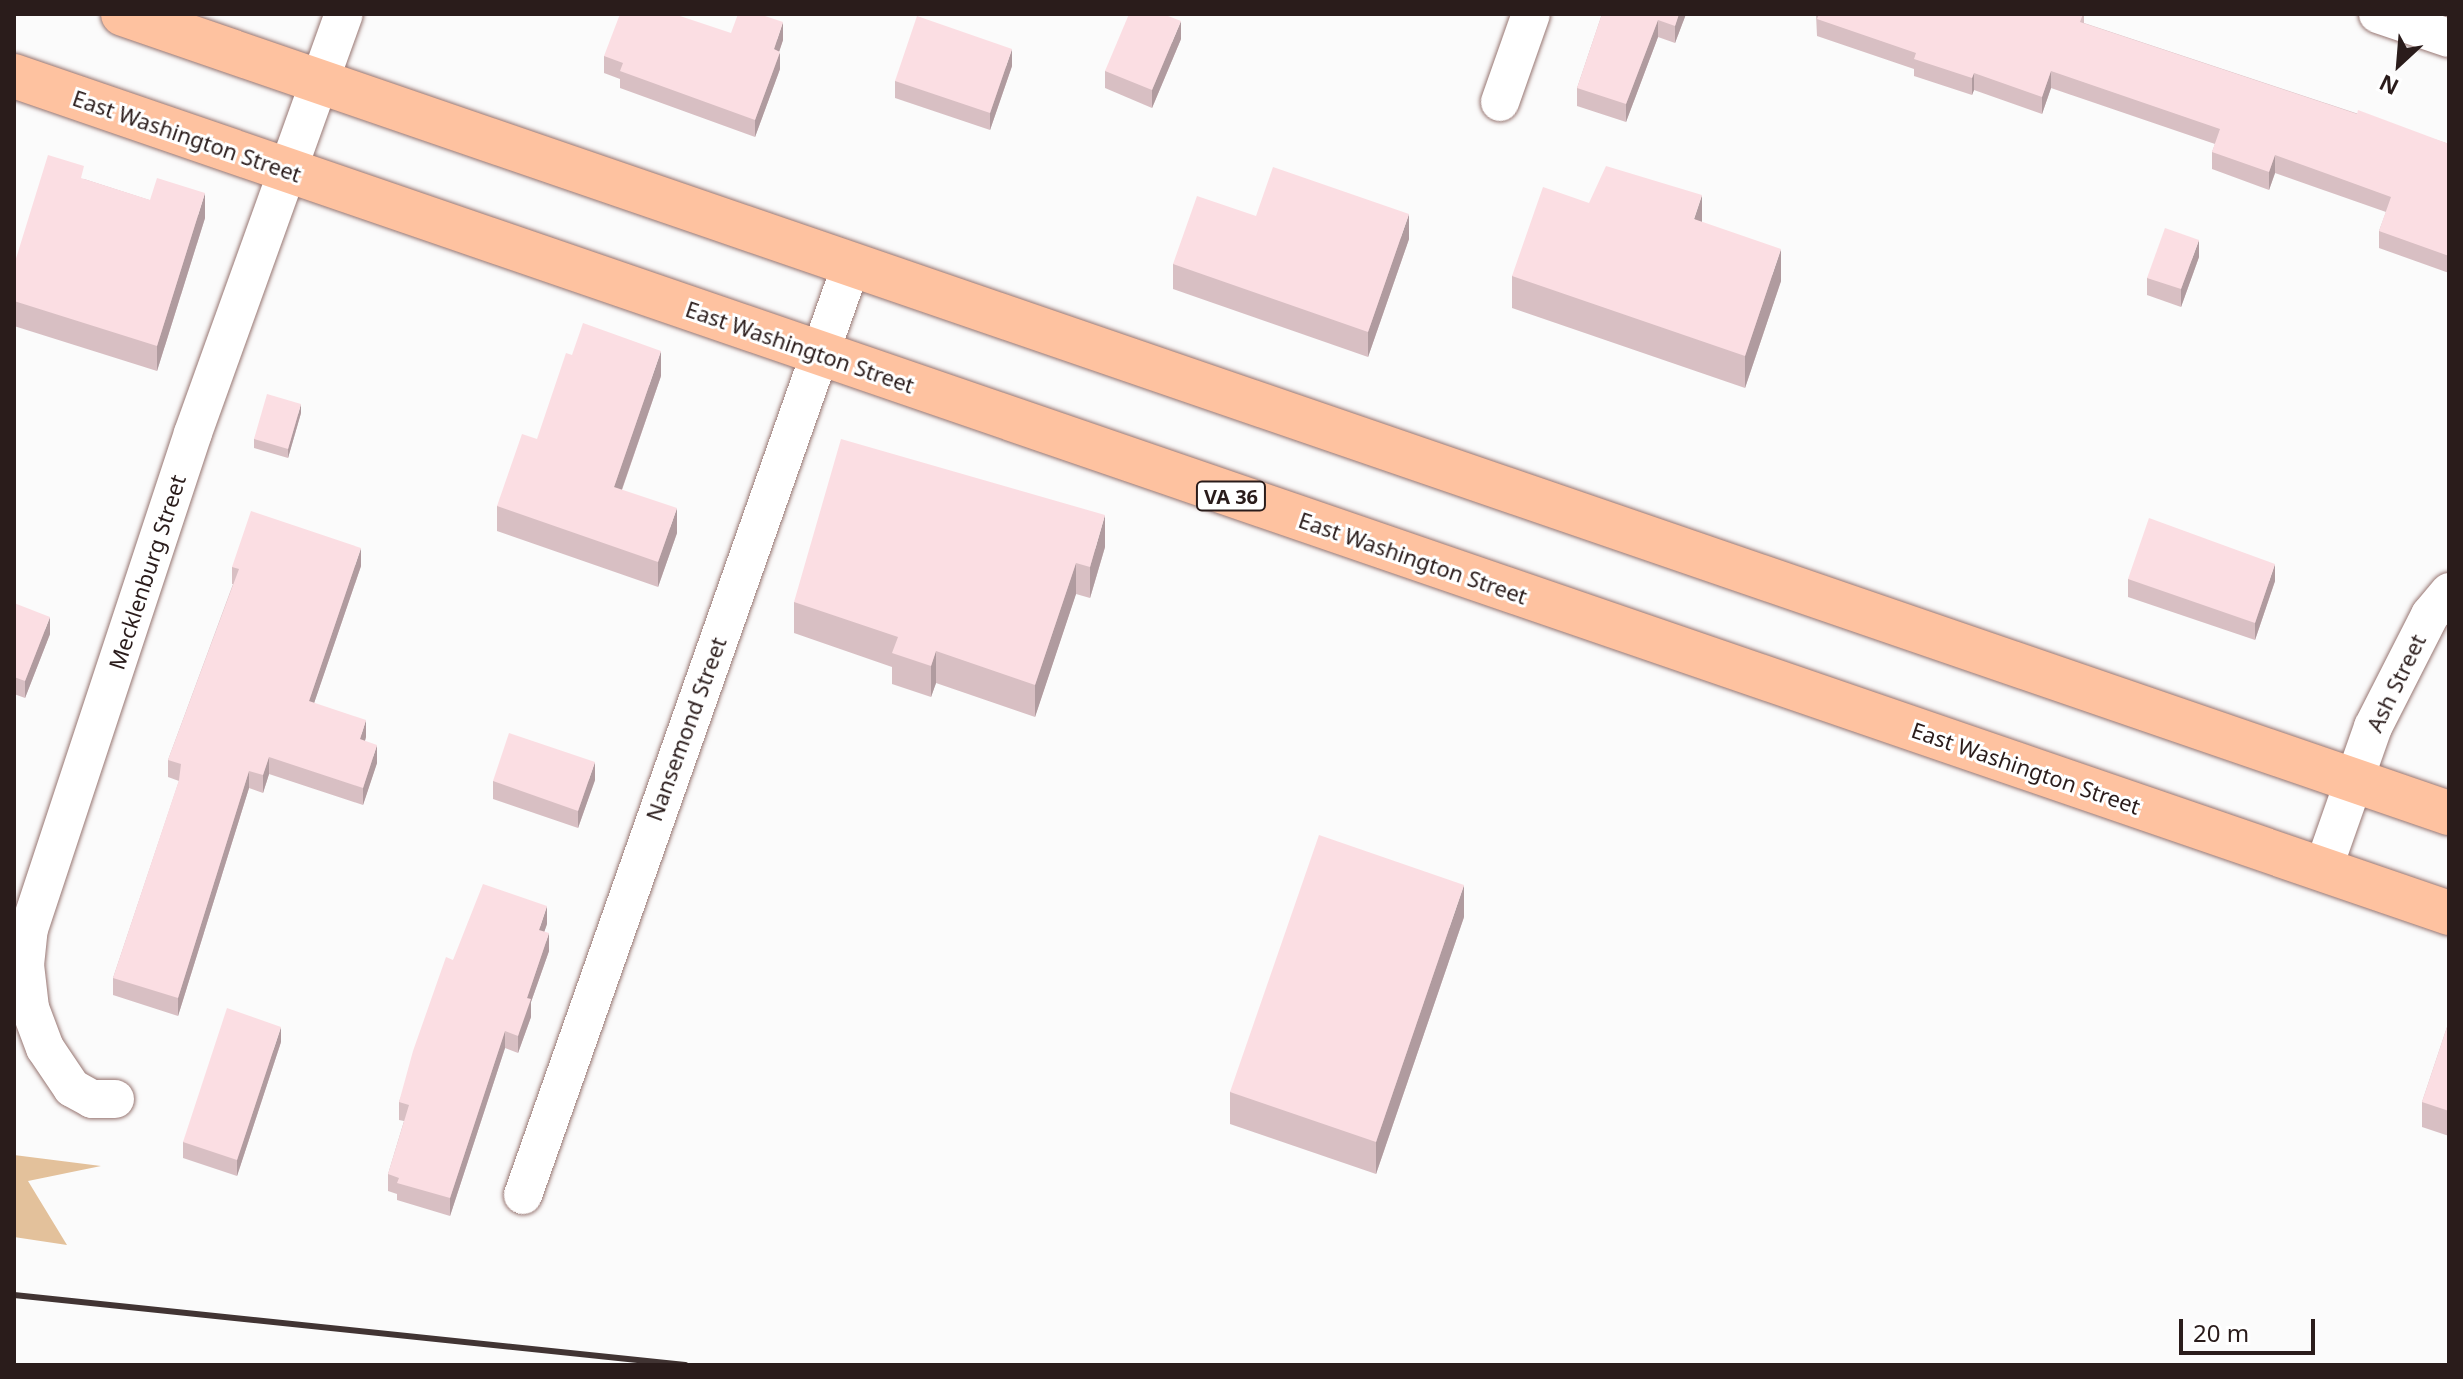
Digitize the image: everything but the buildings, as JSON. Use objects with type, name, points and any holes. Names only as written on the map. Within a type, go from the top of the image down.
[{"type":"highway","points":[[123,14],[2449,813]]},
{"type":"highway","name":"East Washington Street","points":[[14,76],[2449,913]]},
{"type":"street","name":"Mecklenburg Street","points":[[115,1099],[92,1099],[72,1088],[45,1048],[30,1008],[25,965],[29,929],[193,433],[344,14]]},
{"type":"street","points":[[1500,102],[1531,14]]},
{"type":"street","points":[[2378,14],[2449,38]]},
{"type":"street","name":"Nansemond Street","points":[[523,1195],[852,263]]},
{"type":"street","name":"Ash Street","points":[[2323,869],[2395,678],[2449,592]]},
{"type":"shaded area","points":[[14,1155],[101,1166],[28,1181],[67,1245],[14,1237]]},
{"type":"railway","points":[[14,1295],[685,1365]]}]
